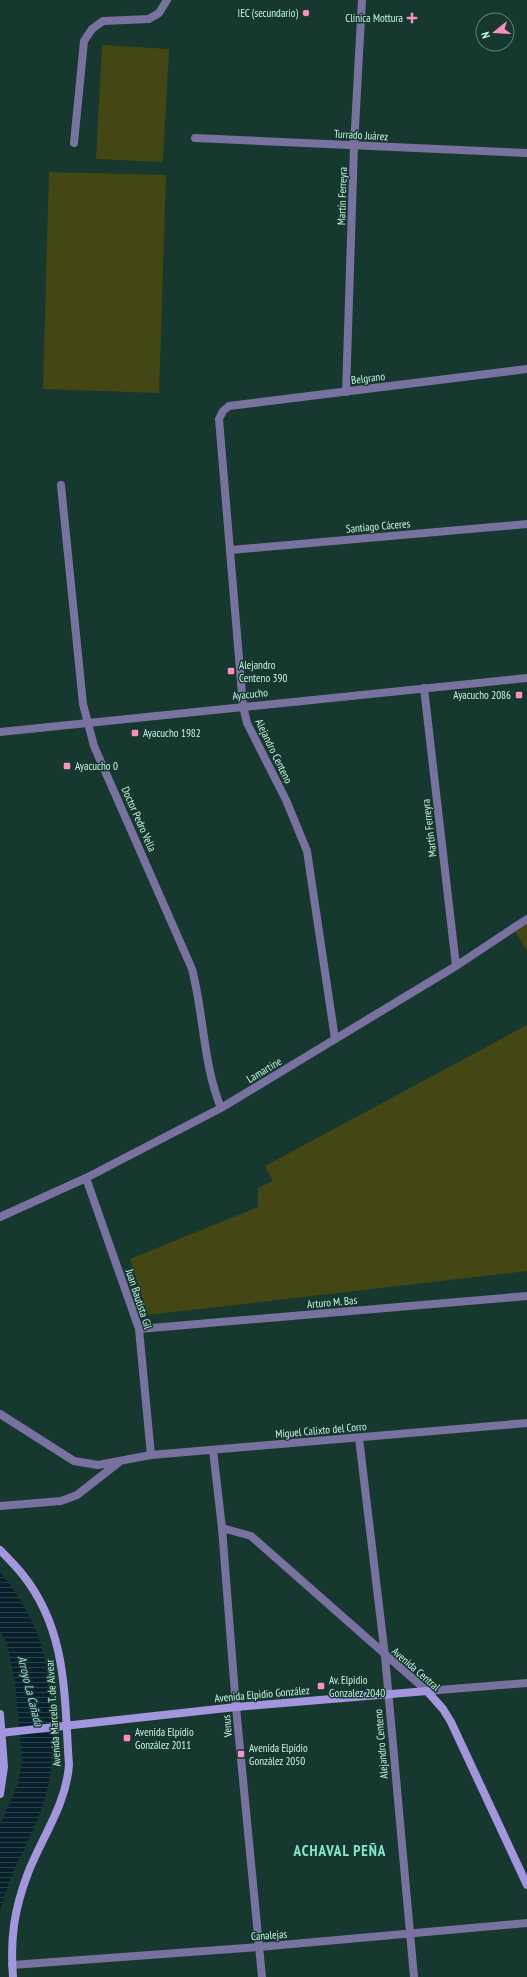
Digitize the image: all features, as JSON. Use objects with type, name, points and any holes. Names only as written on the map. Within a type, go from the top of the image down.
[{"type":"main road","name":"Avenida Marcelo T. de Alvear","points":[[0,1550],[23,1575],[39,1600],[51,1623],[58,1644],[62,1665],[69,1765],[68,1781],[64,1796],[28,1872],[17,1907],[12,1931],[13,1977]]},
{"type":"main road","name":"Avenida Elpidio González","points":[[1,1733],[236,1707],[427,1691]]},
{"type":"main road","name":"Avenida Central","points":[[427,1691],[443,1709],[451,1722],[527,1885]]},
{"type":"main road","points":[[0,1714],[4,1767],[0,1794]]},
{"type":"street","points":[[74,143],[84,41],[92,29],[103,21],[149,19],[159,14],[167,0]]},
{"type":"street","name":"Martín Ferreyra","points":[[346,392],[354,146],[362,0]]},
{"type":"street","name":"Turrado Juárez","points":[[194,138],[527,153]]},
{"type":"street","name":"Belgrano","points":[[219,419],[223,411],[229,406],[527,369]]},
{"type":"street","name":"Alejandro Centeno","points":[[219,419],[243,706],[247,723],[286,800],[307,851],[335,1039]]},
{"type":"street","name":"Doctor Pedro Vella","points":[[61,485],[87,722],[94,746],[192,969],[197,988],[212,1087],[221,1108]]},
{"type":"street","name":"Santiago Cáceres","points":[[231,550],[527,524]]},
{"type":"street","name":"Ayacucho","points":[[0,732],[527,678]]},
{"type":"street","name":"Martín Ferreyra","points":[[424,688],[456,966]]},
{"type":"street","name":"Lamartine","points":[[0,1217],[86,1178],[221,1108],[456,966],[527,919]]},
{"type":"street","name":"Juan Bautista Gil","points":[[86,1178],[139,1329],[151,1455]]},
{"type":"street","name":"Arturo M. Bas","points":[[139,1329],[527,1296]]},
{"type":"street","name":"Miguel Calixto del Corro","points":[[0,1414],[74,1460],[98,1465],[151,1455],[527,1423]]},
{"type":"street","name":"Alejandro Centeno","points":[[359,1438],[385,1656],[409,1935],[414,1977]]},
{"type":"street","name":"Venus","points":[[213,1450],[222,1528],[236,1707],[262,1977]]},
{"type":"street","name":"Miguel Calixto del Corro","points":[[0,1506],[61,1502],[77,1495],[118,1462]]},
{"type":"street","name":"Avenida Central","points":[[222,1528],[251,1536],[385,1656],[427,1691]]},
{"type":"street","name":"Avenida Elpidio González","points":[[427,1691],[527,1683]]},
{"type":"street","name":"Canalejas","points":[[12,1965],[409,1935],[527,1923]]},
{"type":"green space","points":[[102,45],[169,49],[163,162],[96,159]]},
{"type":"green space","points":[[49,172],[166,175],[159,393],[43,389]]},
{"type":"green space","points":[[527,924],[527,951],[515,931]]},
{"type":"green space","points":[[527,1025],[527,1271],[148,1315],[130,1259],[258,1207],[258,1188],[273,1181],[265,1166]]},
{"type":"water","name":"Arroyo La Cañada","points":[[0,1572],[14,1590],[26,1610],[40,1641],[45,1660],[51,1714],[52,1759],[48,1788],[44,1802],[33,1830],[14,1870],[0,1912],[0,1825],[18,1784],[22,1758],[15,1682],[7,1643],[0,1631]]},
{"type":"place","name":"IEC (secundario)","points":[[306,13]]},
{"type":"place","name":"Clínica Mottura","points":[[412,18]]},
{"type":"place","name":"Alejandro Centeno 390","points":[[231,671]]},
{"type":"place","name":"Ayacucho 2086","points":[[519,695]]},
{"type":"place","name":"Ayacucho 1982","points":[[135,733]]},
{"type":"place","name":"Ayacucho 0","points":[[67,766]]},
{"type":"place","name":"Av. Elpidio Gonzalez 2040","points":[[321,1686]]},
{"type":"place","name":"Avenida Elpídio González 2011","points":[[127,1738]]},
{"type":"place","name":"Avenida Elpídio González 2050","points":[[241,1754]]},
{"type":"district","name":"ACHAVAL PEÑA","points":[[340,1851]]}]
